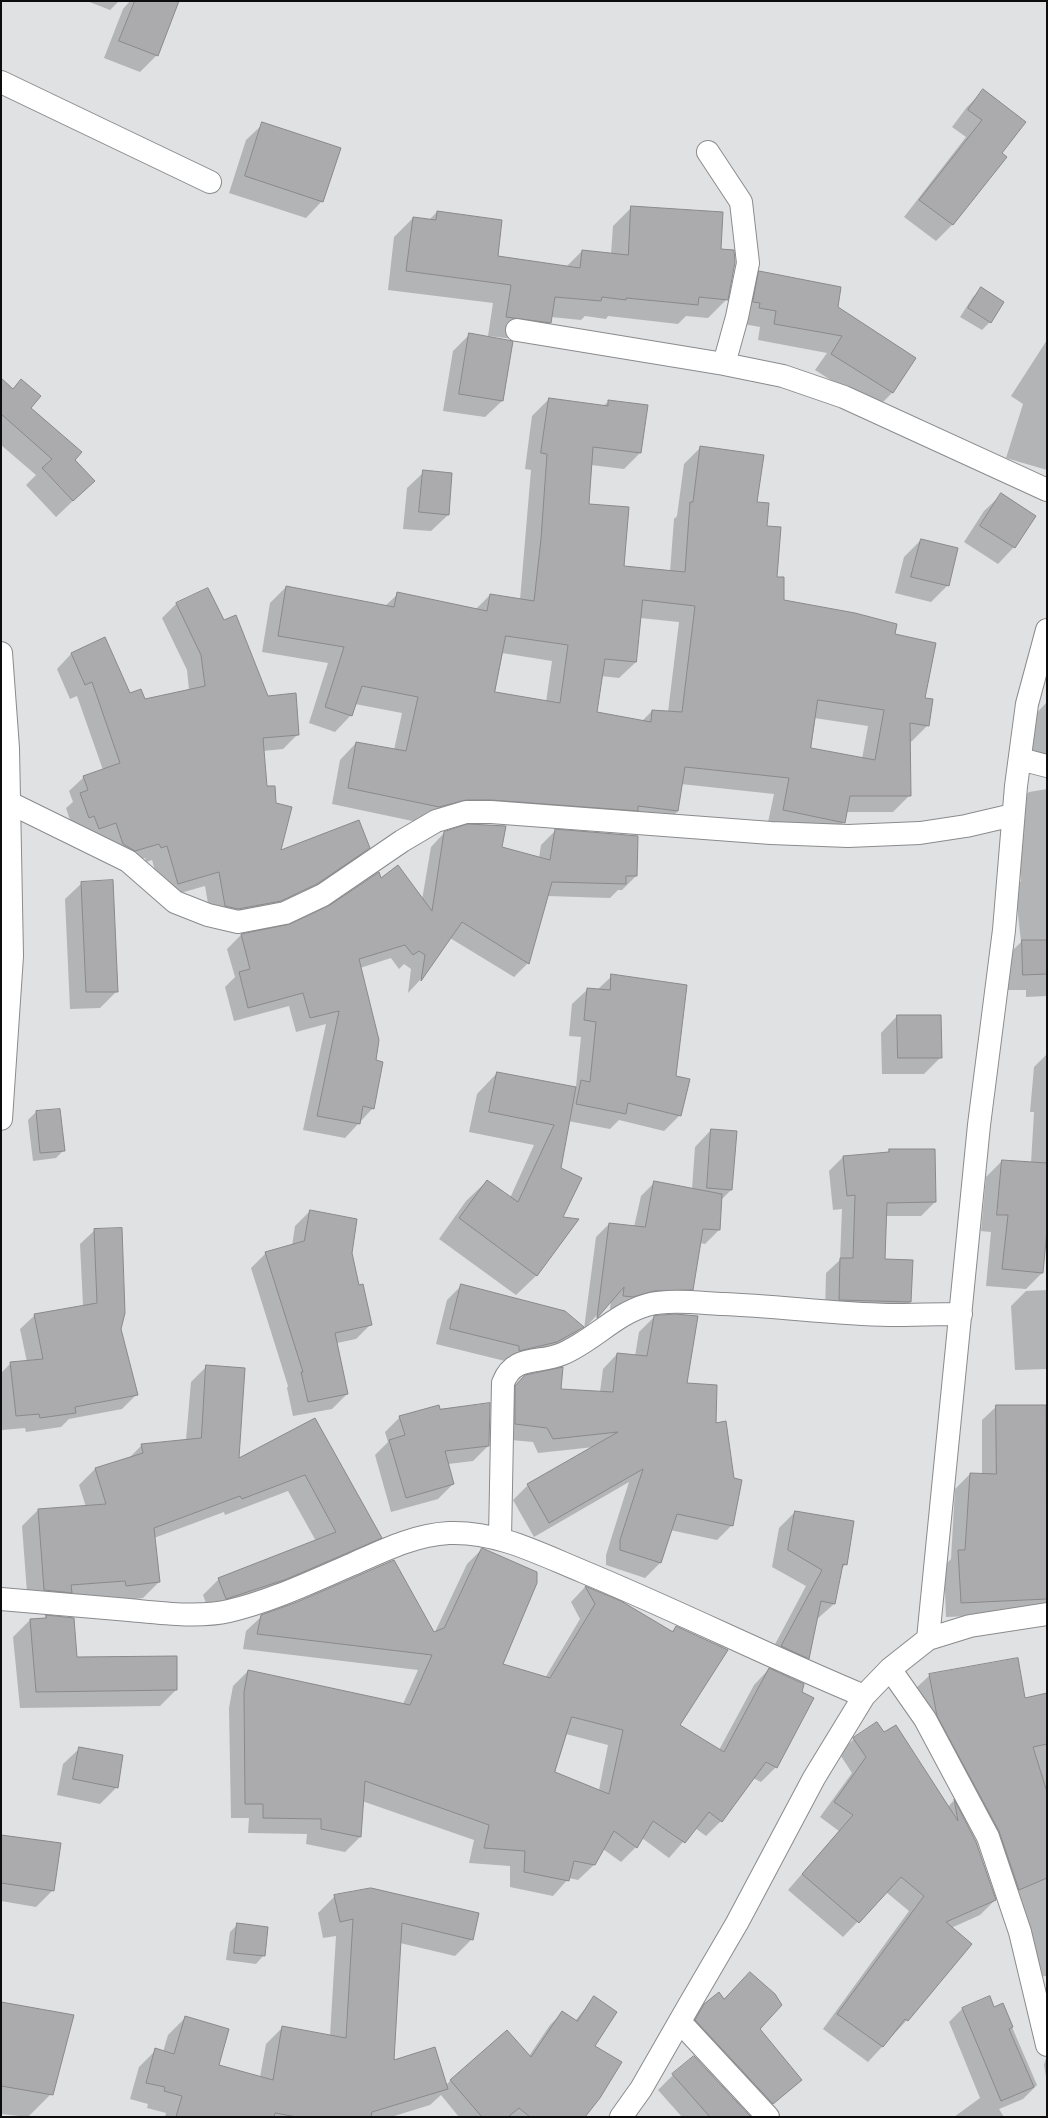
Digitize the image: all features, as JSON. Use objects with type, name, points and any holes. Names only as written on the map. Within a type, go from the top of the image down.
[{"type":"street","points":[[1,82],[210,182]]},
{"type":"street","points":[[708,152],[741,202],[748,263],[737,317],[724,364]]},
{"type":"street","points":[[517,330],[724,364],[783,376],[844,397],[1047,490]]},
{"type":"street","points":[[928,1639],[979,1125],[1004,930],[1013,815],[1027,704],[1047,630]]},
{"type":"street","points":[[1,653],[10,804],[12,956],[1,1119]]},
{"type":"street","points":[[1020,759],[1047,766]]},
{"type":"street","points":[[10,804],[128,861],[175,902],[208,915],[238,922],[285,913],[323,895],[402,841],[436,821],[466,812],[491,812],[770,833],[848,836],[920,833],[966,826],[1013,815]]},
{"type":"street","points":[[500,1538],[503,1383],[507,1373],[518,1364],[560,1355],[580,1346],[626,1312],[649,1304],[671,1303],[756,1305],[888,1315],[961,1314]]},
{"type":"street","points":[[1,1599],[152,1612],[202,1614],[227,1611],[254,1604],[308,1584],[407,1540],[449,1533],[500,1538],[607,1582],[729,1636],[781,1661],[864,1696]]},
{"type":"street","points":[[621,2117],[641,2089],[680,2022],[737,1923],[814,1778],[864,1696],[890,1669],[928,1639],[970,1626],[1047,1614]]},
{"type":"street","points":[[890,1669],[925,1719],[988,1837],[1020,1932],[1047,2045]]},
{"type":"street","points":[[680,2022],[768,2117]]},
{"type":"building","points":[[135,1],[179,1],[158,56],[119,41]]},
{"type":"building","points":[[983,89],[1026,122],[1002,153],[1007,157],[953,225],[919,200],[982,120],[968,110]]},
{"type":"building","points":[[262,122],[341,148],[323,202],[245,176]]},
{"type":"building","points":[[631,206],[723,212],[721,249],[734,250],[735,262],[728,300],[699,297],[698,305],[626,298],[626,300],[602,297],[601,301],[555,297],[551,323],[506,317],[511,285],[406,271],[413,217],[436,220],[437,211],[502,220],[498,256],[580,268],[582,250],[628,255]]},
{"type":"building","points":[[759,271],[841,287],[838,307],[916,358],[893,393],[831,354],[842,336],[774,324],[776,311],[759,308],[760,303],[753,302]]},
{"type":"building","points":[[981,287],[1004,302],[991,323],[968,308]]},
{"type":"building","points":[[469,333],[513,341],[503,401],[459,394]]},
{"type":"building","points":[[1,378],[13,389],[21,379],[41,396],[31,408],[82,452],[75,460],[95,481],[73,501],[42,468],[52,459],[1,414]]},
{"type":"building","points":[[549,398],[608,406],[608,400],[648,405],[641,453],[593,447],[589,504],[629,507],[624,566],[685,572],[690,502],[693,502],[700,446],[764,455],[757,502],[769,503],[767,526],[781,527],[777,577],[784,577],[784,600],[855,613],[897,624],[895,634],[936,643],[925,698],[933,699],[929,726],[910,723],[911,796],[850,796],[845,823],[783,810],[789,778],[685,767],[678,811],[638,806],[638,811],[491,800],[466,800],[439,807],[348,788],[356,742],[406,751],[418,697],[362,686],[352,716],[325,707],[344,647],[278,636],[286,586],[394,607],[397,592],[487,611],[490,594],[534,601],[541,539],[547,454],[541,453]],"holes":[[[643,600],[695,606],[682,712],[652,710],[651,722],[597,712],[605,659],[636,662]],[[506,636],[568,645],[560,703],[495,692]],[[818,700],[884,710],[875,760],[811,748]]]},
{"type":"building","points":[[423,470],[452,473],[449,515],[419,512]]},
{"type":"building","points":[[1001,493],[1036,516],[1015,548],[980,526]]},
{"type":"building","points":[[921,539],[958,548],[949,586],[911,577]]},
{"type":"building","points":[[208,588],[224,620],[236,615],[268,696],[296,693],[299,735],[263,738],[267,786],[275,786],[276,803],[292,807],[281,850],[359,820],[370,848],[317,884],[281,901],[238,909],[225,906],[219,872],[178,884],[167,846],[161,848],[159,844],[135,851],[123,844],[116,823],[99,829],[94,816],[89,818],[80,793],[88,790],[83,776],[120,763],[92,682],[85,685],[71,653],[105,637],[130,693],[141,689],[145,699],[205,686],[201,655],[176,603]]},
{"type":"building","points":[[468,824],[506,826],[502,847],[550,860],[555,829],[638,836],[637,876],[626,876],[626,884],[552,882],[529,964],[462,922],[421,981],[425,955],[419,951],[413,955],[405,945],[359,959],[379,1040],[376,1060],[383,1062],[374,1109],[363,1106],[360,1124],[317,1116],[339,1011],[310,1018],[303,993],[248,1008],[239,972],[250,969],[241,934],[290,924],[330,905],[379,872],[381,878],[398,865],[432,911],[444,832]]},
{"type":"building","points":[[113,880],[118,992],[86,992],[81,882]]},
{"type":"building","points":[[1022,940],[1047,940],[1047,974],[1023,975]]},
{"type":"building","points":[[611,974],[687,985],[676,1076],[690,1079],[681,1116],[628,1103],[626,1114],[576,1104],[581,1080],[590,1082],[596,1022],[584,1020],[587,988],[610,990]]},
{"type":"building","points":[[897,1015],[941,1015],[942,1058],[898,1058]]},
{"type":"building","points":[[497,1072],[576,1087],[561,1168],[582,1178],[563,1217],[579,1219],[537,1276],[459,1218],[487,1180],[518,1202],[554,1125],[489,1112]]},
{"type":"building","points":[[60,1109],[65,1151],[40,1153],[36,1111]]},
{"type":"building","points":[[711,1129],[737,1131],[732,1190],[707,1188]]},
{"type":"building","points":[[889,1149],[935,1149],[936,1202],[887,1203],[885,1259],[913,1260],[911,1302],[839,1300],[840,1258],[853,1258],[855,1195],[847,1196],[843,1156],[889,1152]]},
{"type":"building","points":[[1002,1160],[1047,1163],[1047,1230],[1043,1273],[1002,1269],[1008,1215],[997,1215]]},
{"type":"building","points":[[654,1181],[722,1194],[720,1230],[703,1229],[693,1290],[654,1291],[633,1297],[623,1296],[624,1287],[597,1318],[609,1223],[645,1227]]},
{"type":"building","points":[[310,1210],[357,1219],[352,1253],[359,1285],[363,1284],[372,1325],[335,1333],[348,1394],[308,1402],[301,1372],[303,1372],[265,1252],[304,1241]]},
{"type":"building","points":[[122,1228],[125,1313],[121,1329],[138,1395],[75,1407],[76,1413],[40,1418],[39,1414],[16,1416],[10,1362],[43,1359],[34,1314],[97,1303],[94,1229]]},
{"type":"building","points":[[461,1284],[565,1311],[584,1327],[557,1342],[519,1351],[519,1346],[450,1329]]},
{"type":"building","points":[[675,1314],[698,1316],[687,1383],[717,1385],[716,1423],[726,1421],[734,1478],[742,1480],[733,1526],[677,1514],[661,1563],[620,1550],[620,1540],[643,1469],[549,1523],[527,1484],[618,1432],[553,1439],[547,1428],[515,1424],[515,1386],[525,1375],[563,1367],[561,1389],[613,1392],[617,1353],[647,1356],[654,1316]]},
{"type":"building","points":[[206,1365],[245,1368],[239,1458],[315,1418],[382,1538],[287,1579],[226,1599],[218,1578],[336,1532],[305,1475],[242,1499],[240,1496],[154,1528],[160,1582],[126,1586],[125,1581],[71,1585],[72,1593],[44,1590],[38,1509],[106,1504],[95,1468],[143,1453],[141,1444],[201,1438]]},
{"type":"building","points":[[490,1403],[489,1446],[445,1451],[454,1484],[406,1498],[389,1440],[405,1435],[399,1416],[439,1405],[440,1409]]},
{"type":"building","points":[[996,1405],[1046,1405],[1047,1599],[961,1603],[958,1550],[965,1550],[970,1473],[996,1474]]},
{"type":"building","points":[[795,1511],[854,1521],[847,1565],[843,1564],[835,1604],[821,1601],[809,1659],[781,1646],[822,1570],[788,1550]]},
{"type":"building","points":[[482,1548],[537,1572],[537,1583],[503,1664],[550,1678],[595,1604],[585,1586],[621,1601],[673,1632],[676,1626],[728,1650],[680,1725],[724,1752],[769,1668],[804,1684],[802,1692],[814,1698],[777,1768],[766,1762],[722,1822],[709,1812],[685,1843],[653,1821],[637,1848],[614,1831],[595,1865],[574,1861],[569,1881],[524,1872],[525,1851],[484,1848],[489,1825],[365,1781],[361,1837],[321,1829],[321,1819],[263,1818],[263,1804],[245,1804],[244,1692],[248,1670],[410,1705],[432,1655],[257,1634],[261,1615],[297,1602],[394,1560],[434,1632],[444,1628]],"holes":[[[572,1717],[623,1730],[609,1794],[555,1772]]]},
{"type":"building","points":[[46,1615],[74,1618],[77,1657],[177,1656],[177,1690],[36,1692],[30,1619],[46,1618]]},
{"type":"building","points":[[1018,1658],[1025,1698],[1047,1693],[1047,1744],[1033,1747],[1047,1792],[1047,1878],[1019,1890],[999,1831],[937,1716],[929,1674]]},
{"type":"building","points":[[877,1722],[884,1732],[896,1725],[958,1821],[954,1799],[976,1842],[996,1900],[946,1922],[972,1944],[908,2021],[905,2019],[883,2047],[837,2014],[924,1896],[901,1877],[859,1923],[802,1874],[853,1815],[834,1802],[866,1757],[853,1738]]},
{"type":"building","points":[[79,1747],[123,1755],[118,1788],[73,1779]]},
{"type":"building","points":[[1,1835],[61,1843],[54,1891],[1,1883]]},
{"type":"building","points":[[371,1888],[479,1913],[473,1940],[402,1923],[394,2060],[435,2047],[448,2089],[372,2112],[371,2117],[297,2117],[275,2113],[274,2117],[176,2117],[182,2096],[164,2091],[165,2087],[146,2083],[155,2048],[174,2054],[185,2016],[229,2029],[219,2065],[273,2080],[282,2026],[346,2038],[353,1919],[340,1922],[334,1895]]},
{"type":"building","points":[[237,1923],[268,1927],[265,1956],[234,1953]]},
{"type":"building","points":[[750,1972],[775,1994],[782,2005],[760,2029],[802,2080],[773,2104],[695,2020],[704,2004],[719,1992],[724,1999]]},
{"type":"building","points":[[594,1996],[617,2012],[595,2046],[622,2062],[600,2098],[585,2117],[530,2117],[519,2108],[508,2117],[482,2117],[450,2080],[507,2030],[531,2057],[562,2011],[577,2021]]},
{"type":"building","points":[[990,1996],[994,2007],[1003,2003],[1013,2027],[1009,2029],[1034,2087],[1001,2101],[962,2008]]},
{"type":"building","points":[[1,2002],[74,2015],[53,2095],[1,2086]]},
{"type":"building","points":[[694,2056],[751,2117],[710,2117],[672,2074]]}]
